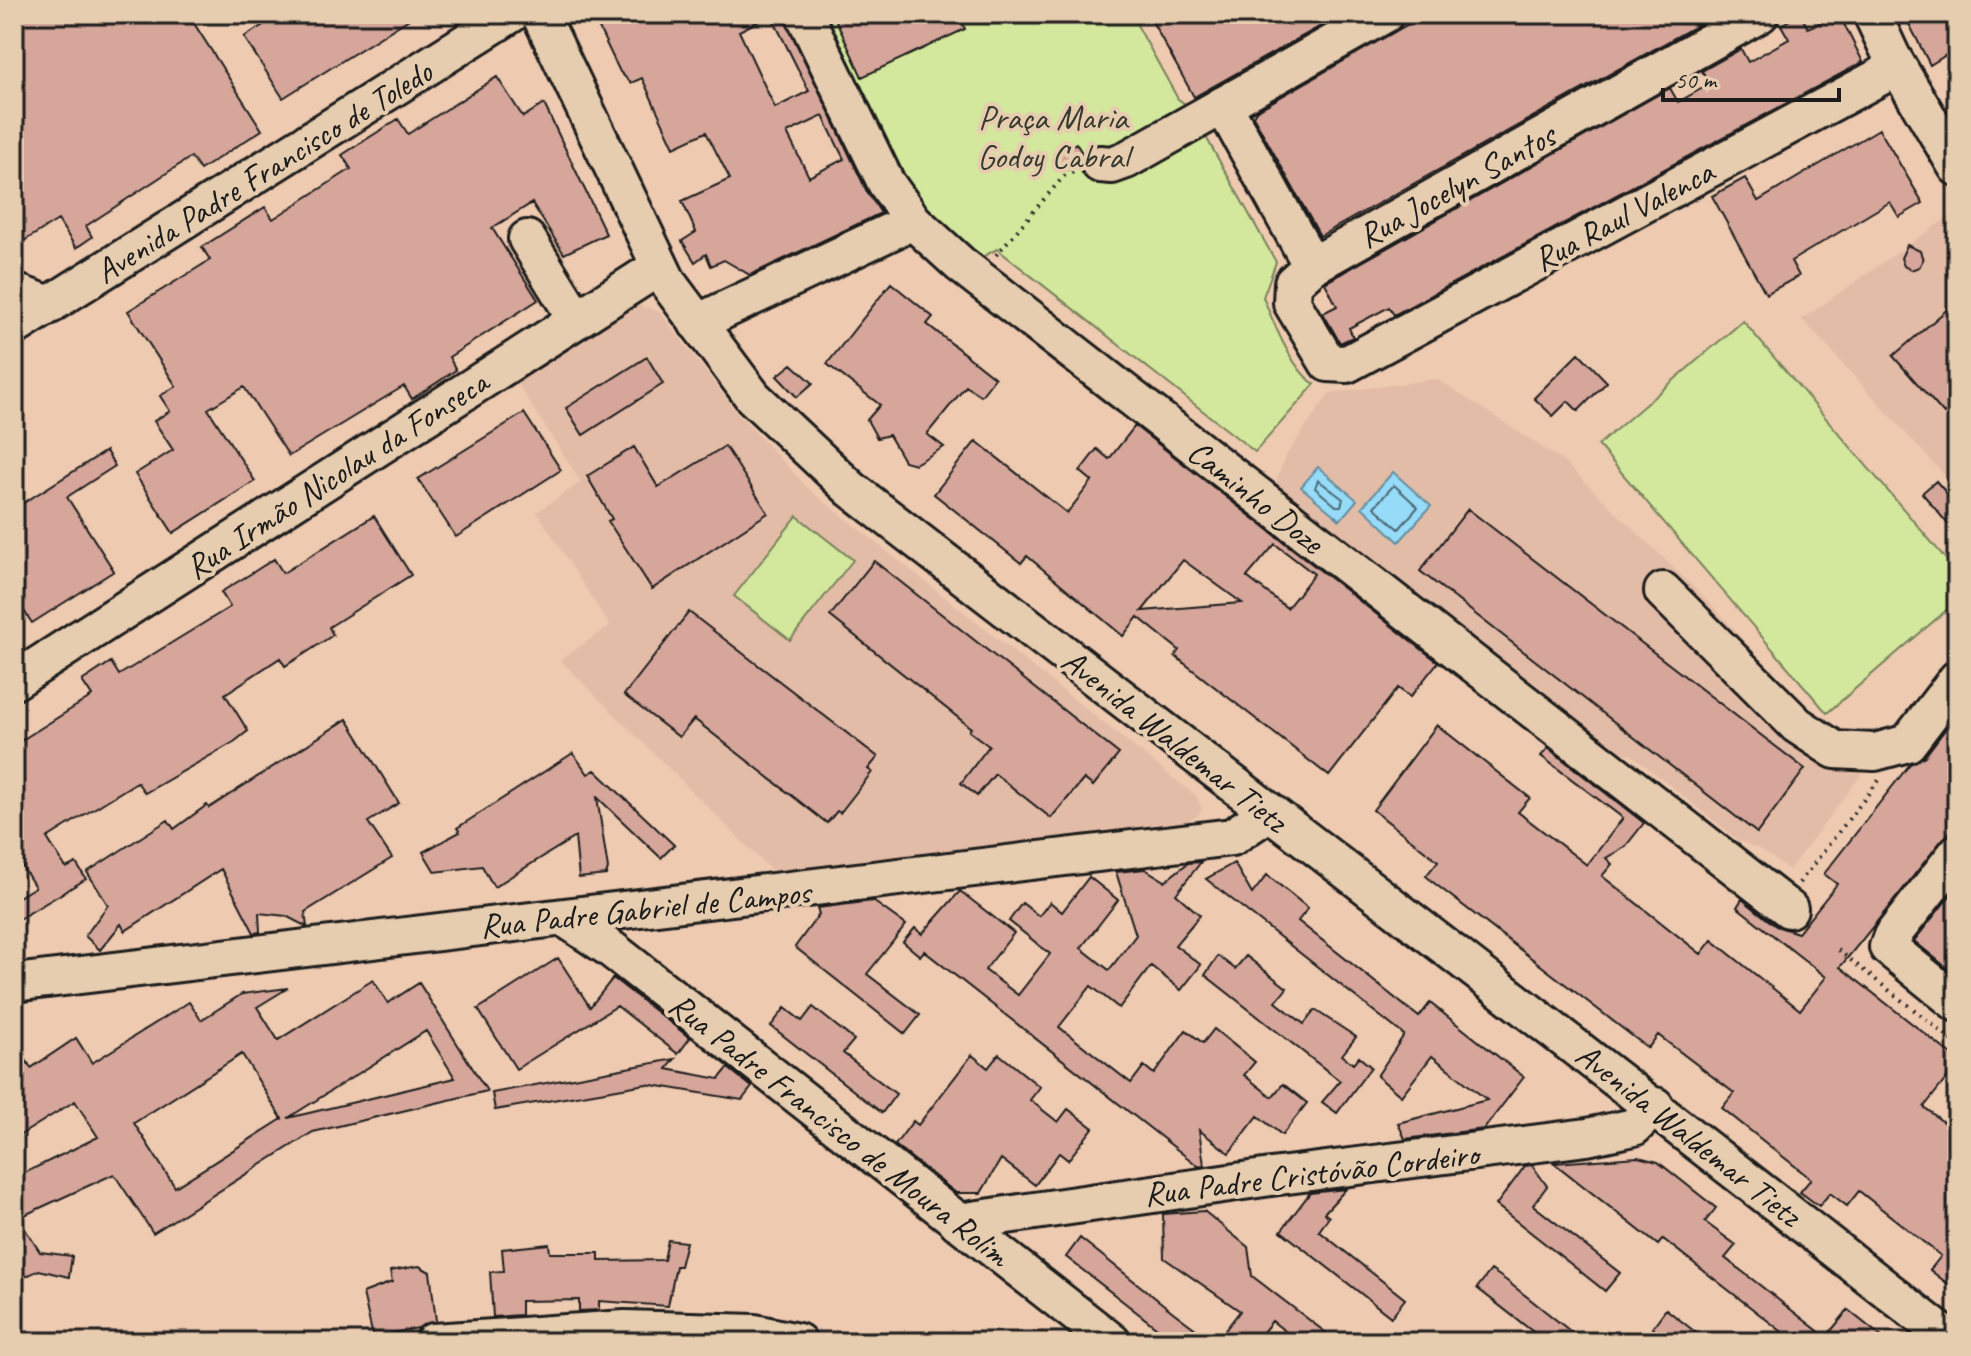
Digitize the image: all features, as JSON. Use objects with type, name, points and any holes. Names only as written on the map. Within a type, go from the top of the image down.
[{"type":"street","name":"Avenida Padre Francisco de Toledo","points":[[14,327],[511,14]]},
{"type":"street","name":"Avenida Waldemar Tietz","points":[[540,14],[659,267],[753,397],[851,489],[1268,813],[1655,1106],[1953,1342]]},
{"type":"street","name":"Caminho Doze","points":[[804,14],[886,183],[913,221],[976,278],[1786,907]]},
{"type":"street","points":[[1100,164],[1112,165],[1126,160],[1385,14]]},
{"type":"street","name":"Rua Jocelyn Santos","points":[[1312,266],[1760,14]]},
{"type":"street","points":[[1872,14],[1898,67],[1945,122],[1957,167]]},
{"type":"street","name":"Rua Raul Valenca","points":[[1312,266],[1293,283],[1292,303],[1328,363],[1347,364],[1898,67]]},
{"type":"street","points":[[1223,105],[1312,266]]},
{"type":"street","points":[[697,323],[913,221]]},
{"type":"street","points":[[527,239],[577,320]]},
{"type":"street","name":"Rua Irmão Nicolau da Fonseca","points":[[14,681],[659,267]]},
{"type":"street","points":[[14,292],[50,305]]},
{"type":"street","points":[[1663,591],[1797,725],[1835,750],[1875,752],[1908,743],[1957,679]]},
{"type":"street","name":"Rua Padre Gabriel de Campos","points":[[14,983],[1232,837],[1268,813]]},
{"type":"street","points":[[1957,853],[1892,936],[1888,947],[1957,1003]]},
{"type":"street","name":"Rua Padre Francisco de Moura Rolim","points":[[566,919],[624,959],[1112,1342]]},
{"type":"street","name":"Rua Padre Cristóvão Cordeiro","points":[[958,1222],[1271,1177],[1587,1137],[1634,1127],[1655,1106]]},
{"type":"street","points":[[433,1342],[687,1330],[755,1333],[798,1342]]},
{"type":"path","points":[[976,278],[1064,176],[1100,164]]},
{"type":"path","points":[[1786,907],[1882,777]]},
{"type":"path","points":[[1838,950],[1957,1044]]},
{"type":"shaded area","points":[[1954,213],[1957,216],[1957,489],[1802,319]]},
{"type":"shaded area","points":[[634,304],[660,312],[739,415],[812,492],[1196,796],[1202,809],[1197,816],[1188,821],[772,871],[560,660],[610,626],[537,512],[581,482],[515,380]]},
{"type":"shaded area","points":[[1437,379],[1563,461],[1712,605],[1803,707],[1842,732],[1860,734],[1868,766],[1789,870],[1763,851],[1739,841],[1631,754],[1614,754],[1274,486],[1287,454],[1330,393]]},
{"type":"green space","name":"Praça Maria Godoy Cabral","points":[[820,14],[1131,14],[1178,99],[1220,128],[1206,137],[1276,262],[1263,297],[1291,357],[1315,384],[1255,452],[997,249],[973,262],[900,176]]},
{"type":"green space","points":[[1743,321],[1957,572],[1957,601],[1827,713],[1598,445]]},
{"type":"green space","points":[[797,516],[853,560],[790,640],[734,596]]},
{"type":"water","points":[[1318,467],[1357,500],[1340,520],[1301,487]]},
{"type":"water","points":[[1393,472],[1431,506],[1399,542],[1362,507]]},
{"type":"building","points":[[14,14],[188,14],[262,130],[200,170],[191,157],[86,226],[92,237],[76,248],[58,220],[14,247],[14,119],[21,115],[14,104]]},
{"type":"building","points":[[281,14],[417,14],[283,98],[244,37]]},
{"type":"building","points":[[608,14],[783,14],[867,192],[881,213],[750,275],[724,260],[711,266],[706,254],[695,262],[682,241],[696,232],[682,201],[730,179],[706,132],[674,147],[642,78],[631,83],[620,72],[595,20]],"holes":[[[771,15],[809,91],[775,108],[739,31]],[[823,116],[844,159],[809,177],[787,133]]]},
{"type":"building","points":[[833,14],[958,14],[965,29],[862,77]]},
{"type":"building","points":[[1148,14],[1342,14],[1194,97]]},
{"type":"building","points":[[1426,14],[1717,14],[1320,236],[1253,116],[1256,111]]},
{"type":"building","points":[[1800,14],[1808,28],[1839,14],[1863,62],[1394,315],[1389,307],[1349,328],[1353,337],[1340,343],[1323,313],[1337,306],[1325,283],[1670,88],[1678,102],[1710,84],[1702,71],[1741,49],[1748,62],[1789,39],[1781,25]]},
{"type":"building","points":[[1904,14],[1957,14],[1957,48],[1930,65]]},
{"type":"building","points":[[497,77],[523,117],[544,104],[606,234],[564,254],[532,203],[492,228],[538,300],[449,357],[456,370],[412,399],[404,386],[289,456],[244,387],[208,409],[255,481],[173,533],[135,474],[173,450],[154,421],[170,411],[160,396],[176,386],[128,311],[210,260],[202,247],[265,207],[273,219],[351,169],[342,155],[398,119],[408,134]]},
{"type":"building","points":[[1879,129],[1923,203],[1899,217],[1890,202],[1791,261],[1799,276],[1766,294],[1712,196],[1745,178],[1758,201]]},
{"type":"building","points":[[1076,143],[1082,153],[1079,165],[1062,171],[1054,156]]},
{"type":"building","points":[[1907,245],[1920,251],[1923,260],[1919,267],[1911,270],[1904,266],[1901,258]]},
{"type":"building","points":[[891,283],[933,317],[927,324],[995,378],[981,396],[966,386],[927,434],[944,447],[915,464],[904,461],[889,435],[877,438],[867,420],[880,405],[827,364]]},
{"type":"building","points":[[1957,301],[1957,403],[1944,414],[1893,356]]},
{"type":"building","points":[[1579,353],[1607,382],[1578,411],[1568,401],[1553,416],[1534,398]]},
{"type":"building","points":[[647,357],[663,384],[583,435],[566,408]]},
{"type":"building","points":[[792,364],[813,383],[797,397],[777,376]]},
{"type":"building","points":[[524,413],[561,470],[456,537],[418,479]]},
{"type":"building","points":[[1135,426],[1438,662],[1410,697],[1398,688],[1329,776],[1175,656],[1179,650],[1138,617],[1123,636],[1027,556],[1021,563],[934,494],[976,441],[1067,513],[1092,481],[1080,471],[1097,449],[1109,459]],"holes":[[[1275,544],[1314,574],[1287,608],[1247,577]],[[1183,560],[1242,603],[1142,611]]]},
{"type":"building","points":[[725,446],[768,513],[652,589],[608,521],[612,519],[587,476],[634,447],[658,487]]},
{"type":"building","points":[[106,451],[115,466],[67,497],[114,571],[32,623],[14,596],[14,509]]},
{"type":"building","points":[[1936,481],[1957,505],[1957,535],[1922,493]]},
{"type":"building","points":[[1468,509],[1805,769],[1757,833],[1420,571]]},
{"type":"building","points":[[374,516],[411,575],[329,627],[333,635],[309,651],[285,666],[280,658],[225,694],[248,731],[234,742],[145,793],[137,782],[47,838],[66,868],[76,863],[86,879],[14,922],[14,900],[35,887],[14,853],[14,745],[92,696],[82,681],[111,662],[119,675],[230,607],[221,592],[274,559],[283,573]]},
{"type":"building","points":[[874,561],[1119,754],[1093,786],[1084,779],[1051,818],[995,774],[977,796],[961,783],[989,746],[969,731],[971,728],[830,616]]},
{"type":"building","points":[[689,612],[878,757],[868,769],[872,772],[840,813],[837,811],[827,823],[694,719],[679,737],[624,695]]},
{"type":"building","points":[[1957,714],[1957,823],[1840,967],[1957,1059],[1957,1065],[1924,1107],[1957,1133],[1957,1291],[1930,1270],[1941,1256],[1859,1191],[1847,1206],[1830,1193],[1819,1206],[1800,1192],[1811,1179],[1722,1108],[1734,1093],[1658,1035],[1648,1048],[1434,883],[1426,876],[1438,861],[1373,810],[1437,725],[1530,798],[1518,812],[1587,865],[1623,818],[1541,756],[1548,748],[1644,823],[1625,847],[1606,858],[1612,864],[1602,876],[1701,954],[1712,940],[1800,1010],[1826,977],[1737,907],[1742,899],[1776,926],[1798,933],[1837,884],[1824,874],[1910,764],[1925,756]]},
{"type":"building","points":[[347,719],[399,803],[368,822],[392,858],[305,912],[307,927],[286,916],[259,913],[260,932],[254,933],[221,869],[125,931],[121,924],[100,950],[85,936],[108,905],[87,872],[168,820],[174,829],[207,805],[209,808]]},
{"type":"building","points":[[573,753],[588,774],[595,770],[674,845],[661,858],[597,797],[608,869],[606,875],[579,878],[575,837],[494,887],[482,866],[435,872],[423,852],[460,832],[457,828]]},
{"type":"building","points":[[1201,862],[1176,894],[1200,915],[1175,945],[1201,965],[1181,990],[1151,966],[1119,1008],[1091,986],[1059,1027],[1131,1083],[1144,1066],[1154,1074],[1186,1030],[1203,1043],[1214,1029],[1255,1062],[1244,1075],[1272,1097],[1283,1084],[1307,1103],[1282,1135],[1258,1116],[1229,1153],[1199,1130],[1204,1165],[1198,1166],[924,951],[920,956],[903,942],[915,928],[922,934],[960,891],[1014,933],[985,970],[1018,995],[1050,954],[1009,921],[1022,903],[1039,916],[1050,902],[1062,912],[1089,877],[1118,900],[1081,948],[1109,970],[1136,935],[1116,872],[1145,869],[1165,881],[1188,863]]},
{"type":"building","points":[[1234,863],[1252,894],[1267,875],[1308,908],[1298,921],[1419,1017],[1430,1003],[1524,1077],[1484,1129],[1405,1139],[1398,1123],[1487,1100],[1432,1056],[1401,1096],[1377,1076],[1404,1035],[1206,879]]},
{"type":"building","points":[[1957,887],[1957,976],[1914,941]]},
{"type":"building","points":[[873,901],[906,925],[867,974],[920,1015],[905,1034],[795,947],[819,914],[817,908]]},
{"type":"building","points":[[1218,956],[1235,969],[1246,956],[1287,988],[1276,1002],[1304,1024],[1315,1010],[1356,1037],[1342,1055],[1353,1064],[1359,1057],[1371,1067],[1337,1113],[1322,1102],[1340,1081],[1205,975]]},
{"type":"building","points":[[558,958],[590,1007],[613,978],[690,1038],[678,1054],[617,1006],[516,1069],[478,1009]]},
{"type":"building","points":[[373,980],[388,1003],[419,983],[487,1091],[313,1132],[153,1233],[114,1174],[18,1218],[40,1252],[72,1256],[69,1277],[39,1270],[14,1282],[14,1178],[98,1137],[75,1101],[14,1139],[14,1041],[31,1068],[76,1038],[92,1063],[189,1002],[201,1020],[242,994],[288,988],[257,1007],[278,1040]],"holes":[[[426,1031],[455,1078],[288,1118]],[[242,1054],[282,1119],[175,1187],[134,1123]]]},
{"type":"building","points":[[813,1007],[854,1040],[843,1053],[896,1094],[882,1113],[771,1026],[785,1008],[802,1021]]},
{"type":"building","points":[[999,1054],[1040,1087],[1030,1100],[1058,1122],[1068,1109],[1093,1128],[1068,1160],[1059,1153],[1035,1185],[1001,1159],[981,1193],[956,1193],[895,1145],[913,1121],[918,1125],[972,1055],[988,1068]]},
{"type":"building","points":[[675,1059],[667,1069],[719,1079],[728,1068],[752,1087],[742,1100],[646,1084],[495,1110],[492,1093]]},
{"type":"building","points":[[1638,1157],[1658,1162],[1716,1208],[1705,1222],[1736,1245],[1725,1258],[1826,1337],[1848,1310],[1888,1342],[1795,1342],[1663,1239],[1658,1245],[1554,1163]]},
{"type":"building","points":[[1532,1165],[1547,1186],[1533,1205],[1620,1273],[1605,1291],[1496,1205],[1525,1166]]},
{"type":"building","points":[[1346,1189],[1324,1213],[1329,1217],[1319,1231],[1405,1299],[1391,1317],[1281,1231],[1310,1193]]},
{"type":"building","points":[[1204,1211],[1248,1247],[1252,1276],[1338,1342],[1299,1342],[1272,1321],[1255,1342],[1216,1342],[1240,1311],[1164,1258],[1163,1214]]},
{"type":"building","points":[[1080,1238],[1213,1342],[1175,1342],[1066,1257]]},
{"type":"building","points":[[668,1240],[686,1242],[680,1266],[676,1266],[668,1306],[599,1301],[599,1310],[579,1311],[579,1300],[521,1301],[521,1315],[493,1317],[490,1272],[504,1271],[502,1249],[549,1244],[550,1253],[599,1253],[599,1261],[664,1260]]},
{"type":"building","points":[[419,1266],[430,1272],[436,1321],[373,1337],[363,1293],[392,1282],[390,1271]]},
{"type":"building","points":[[1491,1270],[1584,1342],[1546,1342],[1477,1288]]},
{"type":"building","points":[[1666,1309],[1708,1342],[1670,1342],[1652,1328]]}]
